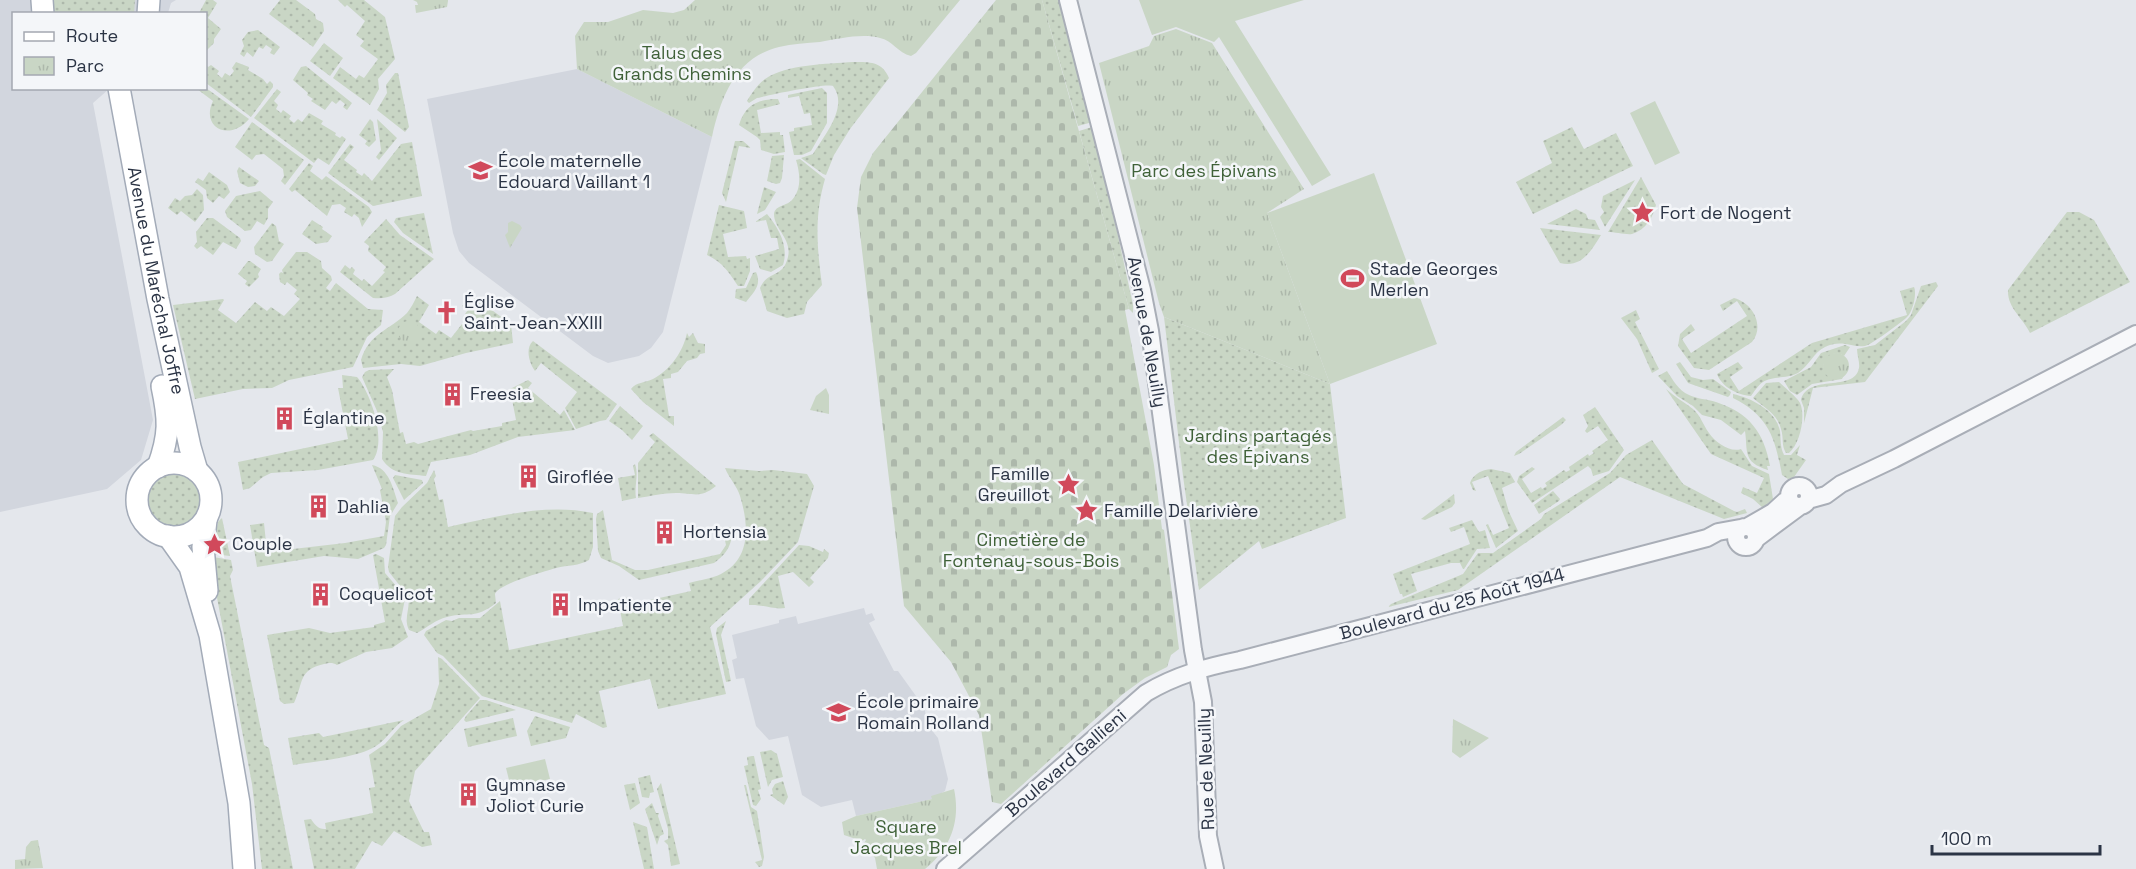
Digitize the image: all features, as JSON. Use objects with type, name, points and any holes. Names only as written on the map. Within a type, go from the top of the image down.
[{"type":"main road","name":"Avenue du Maréchal Joffre","points":[[104,90],[167,410],[168,428],[165,447],[158,467]]},
{"type":"main road","name":"Avenue du Maréchal Joffre","points":[[119,90],[158,299],[189,447],[198,471]]},
{"type":"main road","points":[[206,520],[199,528],[182,537],[168,537],[146,525],[138,506],[138,494],[148,474],[158,467],[181,464],[198,471],[210,489],[212,501],[206,520],[203,547],[210,635]]},
{"type":"main road","points":[[168,537],[190,567],[210,635],[239,803],[244,869]]},
{"type":"street","name":"Avenue de Neuilly","points":[[1068,0],[1142,290],[1150,331],[1197,670]]},
{"type":"street","name":"Boulevard du 25 Août 1944","points":[[1197,670],[1707,538],[1718,532],[1745,534],[1773,512],[1801,498],[1826,495],[1841,484],[2136,334]]},
{"type":"street","name":"Boulevard Gallieni","points":[[945,869],[1146,693],[1197,670]]},
{"type":"street","name":"Rue de Neuilly","points":[[1197,670],[1203,702],[1208,836],[1215,869]]},
{"type":"shaded area","points":[[0,0],[176,0],[171,3],[168,12],[12,12],[12,90],[108,90],[93,103],[153,420],[141,460],[107,489],[0,512]]},
{"type":"shaded area","points":[[577,69],[712,137],[663,332],[651,348],[639,356],[608,363],[593,356],[469,263],[459,251],[453,233],[427,99]]},
{"type":"shaded area","name":"École primaire Romain Rolland","points":[[864,608],[866,615],[872,613],[875,620],[869,623],[894,671],[898,671],[916,696],[925,710],[926,719],[933,718],[936,724],[930,728],[938,738],[948,779],[945,791],[932,799],[856,816],[852,800],[821,807],[802,795],[788,736],[769,740],[756,726],[744,678],[736,679],[732,660],[737,658],[732,635],[779,623],[779,620],[796,616],[798,624]]},
{"type":"green space","points":[[53,0],[135,0],[134,12],[54,12]]},
{"type":"green space","points":[[206,0],[213,0],[217,3],[208,18],[221,29],[214,43],[207,50],[207,12],[200,12]]},
{"type":"green space","points":[[280,0],[296,0],[323,23],[324,31],[313,47],[269,14]]},
{"type":"green space","points":[[338,0],[364,0],[385,17],[395,59],[378,79],[379,89],[370,105],[333,78],[340,67],[356,79],[359,75],[364,78],[378,59],[360,46],[364,41],[356,35],[365,21]]},
{"type":"green space","points":[[413,0],[448,1],[447,7],[416,13],[415,5],[418,5]]},
{"type":"green space","name":"Talus des Grands Chemins","points":[[695,0],[960,0],[911,56],[884,39],[866,36],[789,45],[764,52],[751,60],[732,81],[720,108],[712,137],[577,69],[575,36],[584,22],[608,22],[643,10],[673,13],[684,10]]},
{"type":"green space","name":"Cimetière de Fontenay-sous-Bois","points":[[996,0],[1042,0],[1129,309],[1125,310],[1154,465],[1179,649],[1171,655],[1167,667],[1145,678],[1123,694],[1001,804],[992,802],[979,715],[951,662],[904,606],[857,208],[861,177],[873,153]]},
{"type":"green space","points":[[1042,0],[1059,0],[1091,118],[1089,123],[1078,126]]},
{"type":"green space","points":[[1139,0],[1304,0],[1235,21],[1331,175],[1312,186],[1219,37],[1214,42],[1176,27],[1152,35]]},
{"type":"green space","name":"Parc des Épivans","points":[[1176,29],[1212,43],[1304,189],[1267,213],[1330,384],[1164,317],[1099,63],[1149,46],[1154,36]]},
{"type":"green space","points":[[258,30],[280,47],[274,55],[270,53],[272,49],[266,45],[263,49],[259,47],[253,57],[247,52],[244,57],[240,54],[244,46],[242,40],[248,32]]},
{"type":"green space","points":[[324,43],[343,58],[330,76],[310,61]]},
{"type":"green space","points":[[236,62],[249,67],[248,70],[267,84],[270,81],[273,84],[251,117],[207,84],[207,66],[211,65],[219,71],[217,74],[222,78],[225,73],[230,76],[234,71],[232,68]]},
{"type":"green space","points":[[853,62],[879,65],[889,78],[850,129],[834,155],[826,175],[801,158],[813,154],[837,112],[837,94],[833,86],[820,86],[757,98],[749,103],[747,101],[765,79],[784,70]]},
{"type":"green space","points":[[306,66],[352,103],[347,110],[343,107],[345,104],[340,100],[336,104],[332,101],[325,110],[311,101],[313,99],[307,95],[308,93],[293,80],[301,67]]},
{"type":"green space","points":[[395,73],[398,73],[409,127],[405,132],[377,110],[387,93],[386,85]]},
{"type":"green space","points":[[822,88],[827,93],[827,123],[811,151],[802,155],[794,155],[789,132],[794,131],[794,128],[812,125],[810,113],[804,114],[799,96],[788,98],[788,95]]},
{"type":"green space","points":[[207,89],[249,119],[234,130],[219,129],[210,118],[213,101],[198,90]]},
{"type":"green space","points":[[277,89],[281,92],[274,101],[278,105],[276,109],[281,113],[283,110],[291,116],[289,119],[294,123],[298,119],[302,122],[309,113],[323,121],[321,124],[336,133],[335,135],[346,139],[329,165],[318,158],[314,163],[254,118]]},
{"type":"green space","points":[[778,99],[780,104],[757,110],[761,133],[780,132],[780,135],[783,135],[785,152],[774,154],[761,150],[760,140],[739,125],[745,112],[753,104]]},
{"type":"green space","points":[[1655,101],[1680,153],[1655,165],[1630,113]]},
{"type":"green space","points":[[370,119],[373,122],[376,140],[369,147],[365,144],[367,141],[359,135]]},
{"type":"green space","points":[[377,119],[397,138],[379,160],[376,157],[381,150]]},
{"type":"green space","points":[[252,122],[304,160],[285,185],[281,181],[284,176],[283,169],[264,154],[256,155],[252,160],[235,147]]},
{"type":"green space","points":[[1092,127],[1095,130],[1133,313],[1129,309],[1079,131]]},
{"type":"green space","points":[[1572,127],[1584,149],[1616,133],[1633,166],[1533,214],[1516,182],[1552,163],[1543,141]]},
{"type":"green space","points":[[735,141],[743,141],[751,148],[739,146],[726,202],[722,193]]},
{"type":"green space","points":[[412,142],[422,196],[373,206],[328,173],[350,144],[354,147],[344,160],[357,170],[356,172],[362,176],[364,173],[372,181],[401,144]]},
{"type":"green space","points":[[784,155],[780,183],[767,181],[772,156]]},
{"type":"green space","points":[[800,159],[825,179],[819,206],[818,232],[822,285],[807,302],[804,314],[787,318],[767,311],[760,288],[766,279],[780,271],[786,263],[787,242],[777,226],[774,214],[777,209],[790,202],[795,196],[799,181],[796,160]]},
{"type":"green space","points":[[309,163],[313,166],[310,171],[322,180],[326,176],[369,207],[372,212],[362,227],[359,218],[354,214],[352,217],[344,212],[346,208],[340,204],[332,205],[327,216],[295,190],[292,192],[289,189]]},
{"type":"green space","points":[[239,167],[259,181],[255,186],[248,187],[240,183],[237,171]]},
{"type":"green space","points":[[209,172],[227,185],[230,192],[224,199],[219,196],[213,203],[207,198],[206,190],[195,182],[198,178],[203,181]]},
{"type":"green space","name":"Stade Georges Merlen","points":[[1374,173],[1437,344],[1330,384],[1267,213]]},
{"type":"green space","points":[[1641,177],[1656,205],[1651,218],[1645,226],[1632,234],[1608,232]]},
{"type":"green space","points":[[1635,180],[1605,227],[1600,217],[1604,212],[1601,207],[1603,196]]},
{"type":"green space","points":[[764,187],[776,192],[765,210],[757,214]]},
{"type":"green space","points":[[197,189],[203,195],[204,210],[195,222],[181,211],[177,215],[168,208],[175,198],[180,201],[185,196],[192,195]]},
{"type":"green space","points":[[260,191],[273,202],[268,209],[268,218],[264,225],[257,221],[251,230],[245,231],[227,217],[225,211],[236,196]]},
{"type":"green space","points":[[719,205],[744,211],[747,228],[723,234],[728,257],[746,256],[747,259],[750,258],[750,271],[744,286],[738,286],[725,268],[707,255]]},
{"type":"green space","points":[[1576,209],[1586,214],[1588,219],[1595,220],[1600,230],[1547,224]]},
{"type":"green space","points":[[2067,212],[2079,212],[2094,220],[2130,282],[2030,333],[2013,308],[2008,290]]},
{"type":"green space","points":[[424,213],[433,254],[403,233],[394,222],[396,218]]},
{"type":"green space","points":[[767,214],[779,232],[785,251],[783,265],[771,272],[760,269],[755,256],[779,249],[777,238],[771,238],[766,220],[755,222]]},
{"type":"green space","points":[[207,218],[213,218],[240,238],[241,241],[236,249],[223,242],[213,255],[201,246],[197,249],[194,246],[197,242],[196,232]]},
{"type":"green space","points":[[386,219],[400,235],[434,259],[395,294],[384,298],[373,298],[340,272],[345,265],[350,269],[352,267],[355,270],[353,274],[372,286],[385,272],[383,271],[386,267],[368,251],[369,246],[364,242]]},
{"type":"green space","points":[[312,220],[332,236],[328,242],[316,244],[302,234]]},
{"type":"green space","points":[[512,221],[522,228],[510,248],[505,235],[508,232],[508,223]]},
{"type":"green space","points":[[272,223],[276,226],[279,241],[284,244],[272,261],[267,262],[255,254],[254,247]]},
{"type":"green space","points":[[1540,228],[1601,235],[1585,257],[1568,264],[1560,263]]},
{"type":"green space","points":[[296,252],[307,252],[321,261],[322,268],[331,276],[332,280],[326,288],[330,291],[336,283],[368,309],[383,310],[381,325],[367,337],[353,367],[289,380],[272,388],[243,389],[195,399],[173,305],[223,299],[218,310],[236,323],[255,302],[267,311],[271,307],[284,316],[300,299],[294,294],[297,290],[287,282],[285,285],[280,282],[279,274],[283,273],[282,270]]},
{"type":"green space","points":[[248,261],[261,269],[259,277],[249,287],[245,284],[247,281],[238,274]]},
{"type":"green space","points":[[756,272],[758,285],[752,295],[746,302],[735,298],[736,289],[746,288],[753,273]]},
{"type":"green space","points":[[1936,282],[1938,286],[1865,382],[1813,388],[1804,423],[1804,408],[1801,400],[1805,392],[1812,387],[1849,380],[1855,375],[1859,368],[1857,349],[1875,345],[1906,321],[1911,315],[1921,286]]},
{"type":"green space","points":[[1914,287],[1915,298],[1909,315],[1868,345],[1837,344],[1825,347],[1798,373],[1766,380],[1751,396],[1731,390],[1719,379],[1717,374],[1738,362],[1743,368],[1730,377],[1739,391],[1812,343],[1907,315],[1900,291]]},
{"type":"green space","points":[[471,295],[511,324],[513,343],[420,366],[401,364],[363,368],[361,360],[369,344],[407,313],[417,296],[429,305],[419,322],[436,334],[439,330],[451,338],[462,324],[465,325],[471,318],[465,314],[468,310],[462,306]]},
{"type":"green space","points":[[1734,298],[1747,305],[1755,316],[1756,336],[1752,342],[1709,370],[1694,368],[1678,346],[1680,334],[1691,324],[1695,330],[1682,339],[1691,353],[1747,316],[1737,301],[1723,311],[1720,305]]},
{"type":"green space","points":[[1636,310],[1640,319],[1635,322],[1659,369],[1652,373],[1637,339],[1621,318]]},
{"type":"green space","name":"Jardins partagés des Épivans","points":[[1164,317],[1330,384],[1346,518],[1262,549],[1259,541],[1199,590],[1183,476]]},
{"type":"green space","points":[[409,321],[417,324],[420,332],[417,340],[409,343],[401,340],[398,332],[401,324]]},
{"type":"green space","points":[[687,333],[689,337],[693,333],[698,343],[705,344],[705,353],[687,361],[678,372],[671,374],[671,378],[663,379],[669,416],[674,416],[674,426],[643,402],[631,389],[653,379],[670,366],[682,347]]},
{"type":"green space","points":[[533,341],[617,404],[606,420],[576,429],[565,408],[577,392],[541,363],[535,371],[529,356],[529,348]]},
{"type":"green space","points":[[1845,345],[1850,347],[1844,356],[1831,355],[1823,366],[1827,375],[1841,378],[1844,375],[1842,379],[1812,384],[1797,395],[1790,391],[1784,381],[1811,367],[1821,353]]},
{"type":"green space","points":[[1836,353],[1845,357],[1849,366],[1845,375],[1836,379],[1827,375],[1823,366],[1827,357]]},
{"type":"green space","points":[[1680,362],[1691,377],[1703,380],[1713,379],[1731,392],[1730,395],[1728,397],[1688,383],[1676,364]]},
{"type":"green space","points":[[394,369],[387,377],[392,390],[400,433],[403,432],[406,444],[414,442],[418,444],[471,430],[502,426],[502,423],[516,420],[510,389],[528,380],[532,383],[528,388],[560,415],[564,410],[575,430],[518,437],[470,455],[431,462],[426,476],[396,471],[382,459],[383,432],[377,411],[362,377],[369,370]]},
{"type":"green space","points":[[1667,371],[1676,385],[1685,393],[1728,407],[1746,418],[1764,443],[1770,466],[1767,466],[1768,470],[1750,459],[1745,431],[1741,435],[1721,420],[1702,415],[1677,396],[1658,376]]},
{"type":"green space","points":[[342,375],[357,377],[372,405],[378,430],[377,452],[373,460],[318,470],[271,473],[250,488],[243,490],[238,462],[348,439],[338,388],[343,388]]},
{"type":"green space","points":[[1779,382],[1796,398],[1802,409],[1799,437],[1789,453],[1784,450],[1779,423],[1770,411],[1753,398],[1766,383]]},
{"type":"green space","points":[[826,388],[829,395],[829,414],[810,410],[816,396]]},
{"type":"green space","points":[[1666,389],[1696,412],[1715,440],[1728,448],[1741,449],[1752,466],[1769,474],[1773,499],[1763,508],[1753,499],[1741,493],[1743,487],[1757,493],[1764,478],[1711,454]]},
{"type":"green space","points":[[1733,394],[1755,402],[1774,417],[1780,431],[1784,455],[1791,455],[1800,445],[1797,455],[1806,460],[1794,477],[1788,479],[1782,475],[1773,439],[1768,429],[1755,412],[1733,398]]},
{"type":"green space","points":[[620,406],[643,426],[632,440],[609,421]]},
{"type":"green space","points":[[1595,407],[1624,450],[1609,471],[1593,476],[1588,466],[1532,503],[1517,482],[1519,476],[1532,467],[1535,469],[1522,479],[1531,493],[1541,487],[1542,489],[1547,486],[1545,483],[1564,470],[1566,472],[1570,470],[1569,467],[1588,454],[1589,456],[1594,453],[1592,451],[1608,440],[1598,426],[1587,433],[1585,431],[1588,426],[1583,415]]},
{"type":"green space","points":[[1563,417],[1566,420],[1561,425],[1514,456],[1516,452]]},
{"type":"green space","points":[[653,433],[716,486],[701,494],[671,493],[638,498],[638,463],[655,442],[649,436]]},
{"type":"green space","points":[[1652,440],[1683,484],[1734,511],[1745,509],[1747,513],[1724,519],[1620,477],[1458,590],[1388,607],[1463,574],[1478,553],[1493,553],[1541,519],[1544,514],[1610,473],[1626,455]]},
{"type":"green space","points":[[635,464],[636,498],[622,501],[618,478],[635,475],[633,466]]},
{"type":"green space","points":[[372,465],[386,474],[398,503],[390,516],[384,548],[358,559],[324,556],[257,567],[250,525],[264,523],[267,552],[384,536],[386,522],[380,490],[382,489]]},
{"type":"green space","points":[[725,468],[807,474],[814,486],[798,542],[761,581],[710,627],[726,694],[658,709],[650,679],[599,691],[607,727],[603,728],[576,714],[572,723],[482,696],[443,656],[437,653],[424,635],[426,631],[446,620],[480,618],[500,601],[509,650],[623,626],[618,599],[626,597],[631,608],[638,607],[641,602],[691,591],[689,583],[721,574],[731,568],[743,550],[746,529],[743,507],[739,492]]},
{"type":"green space","points":[[1491,469],[1510,473],[1515,482],[1502,488],[1509,512],[1518,531],[1496,548],[1486,525],[1488,524],[1493,535],[1509,528],[1488,476],[1472,482],[1476,491],[1470,483],[1478,473]]},
{"type":"green space","points":[[175,470],[191,475],[199,483],[204,499],[199,515],[191,523],[175,528],[159,523],[151,515],[146,499],[151,483],[159,475]]},
{"type":"green space","points":[[434,470],[439,500],[443,499],[448,527],[538,510],[575,510],[593,513],[593,547],[589,560],[523,578],[504,586],[495,594],[496,603],[482,612],[443,618],[417,633],[409,630],[407,626],[408,596],[389,572],[388,567],[395,516],[427,483]]},
{"type":"green space","points":[[395,475],[422,480],[423,483],[404,500],[393,478]]},
{"type":"green space","points":[[1553,491],[1560,499],[1559,501],[1539,514],[1534,505]]},
{"type":"green space","points":[[1454,494],[1455,503],[1452,507],[1425,520],[1421,519]]},
{"type":"green space","points":[[603,510],[612,560],[635,570],[648,570],[720,554],[726,545],[722,527],[733,527],[732,538],[726,552],[714,563],[639,580],[619,566],[601,558],[598,551],[596,519],[597,514]]},
{"type":"green space","points":[[222,518],[230,556],[213,554],[213,548],[218,545],[214,542],[218,522]]},
{"type":"green space","points":[[1472,520],[1479,532],[1485,530],[1490,548],[1477,549],[1464,569],[1460,563],[1451,563],[1411,574],[1417,591],[1403,597],[1393,574],[1470,544],[1464,527],[1451,532],[1449,528]]},
{"type":"green space","points":[[799,545],[809,546],[823,552],[824,549],[829,553],[828,558],[810,578],[814,582],[809,587],[793,572],[778,576],[785,608],[749,605],[749,599]]},
{"type":"green space","points":[[373,555],[384,558],[385,573],[404,595],[401,619],[408,637],[392,648],[366,652],[337,665],[327,663],[310,670],[303,678],[294,703],[284,704],[280,701],[267,635],[309,628],[330,633],[374,627],[374,625],[385,622]]},
{"type":"green space","points":[[213,557],[231,560],[233,570],[230,576],[264,745],[269,748],[293,869],[262,869],[252,784],[215,587]]},
{"type":"green space","points":[[726,621],[721,635],[731,681],[726,682],[716,634],[717,628]]},
{"type":"green space","points":[[438,657],[480,698],[415,771],[409,801],[424,832],[429,832],[432,845],[422,847],[394,831],[382,846],[372,841],[355,869],[314,869],[304,820],[311,819],[319,828],[326,829],[325,823],[373,813],[369,788],[375,787],[369,755],[385,744],[401,726],[431,709],[439,684]]},
{"type":"green space","points":[[480,700],[516,710],[466,722],[464,720],[466,716]]},
{"type":"green space","points":[[535,716],[570,727],[566,738],[531,746],[527,731]]},
{"type":"green space","points":[[513,718],[517,736],[468,747],[464,729]]},
{"type":"green space","points":[[1453,719],[1489,738],[1460,758],[1452,752]]},
{"type":"green space","points":[[404,720],[380,743],[368,750],[348,756],[293,765],[288,738],[319,733],[323,737]]},
{"type":"green space","points":[[771,750],[777,754],[783,777],[772,780],[768,787],[760,752]]},
{"type":"green space","points":[[754,756],[761,789],[758,790],[761,799],[756,806],[753,805],[744,766],[748,765],[747,757]]},
{"type":"green space","points":[[545,759],[550,779],[511,788],[506,768]]},
{"type":"green space","points":[[650,775],[654,792],[650,793],[649,798],[642,797],[638,778]]},
{"type":"green space","points":[[783,781],[788,797],[784,805],[770,795],[773,794],[772,789],[775,784]]},
{"type":"green space","points":[[635,783],[640,803],[630,810],[624,785]]},
{"type":"green space","points":[[661,783],[680,864],[671,866],[668,845],[664,841],[668,839],[668,829],[657,789]]},
{"type":"green space","points":[[744,785],[746,785],[751,807],[757,811],[764,857],[762,866],[759,867],[755,862],[762,860]]},
{"type":"green space","name":"Square Jacques Brel","points":[[954,789],[956,813],[952,834],[941,853],[925,869],[877,869],[875,858],[864,843],[866,840],[862,841],[844,835],[842,822],[856,816],[932,799],[931,796]]},
{"type":"green space","points":[[652,803],[656,813],[659,813],[664,834],[660,836],[657,845],[645,809]]},
{"type":"green space","points":[[633,822],[647,827],[654,869],[644,869]]},
{"type":"green space","points":[[38,840],[43,868],[15,869],[15,860],[25,859],[26,847],[31,841]]},
{"type":"place","name":"École maternelle Edouard Vaillant 1","points":[[480,171]]},
{"type":"place","name":"Fort de Nogent","points":[[1642,213]]},
{"type":"place","name":"Stade Georges Merlen","points":[[1352,279]]},
{"type":"place","name":"Église Saint-Jean-XXIII","points":[[446,312]]},
{"type":"place","name":"Freesia","points":[[452,394]]},
{"type":"place","name":"Églantine","points":[[285,418]]},
{"type":"place","name":"Giroflée","points":[[529,477]]},
{"type":"place","name":"Famille Greuillot","points":[[1068,484]]},
{"type":"place","name":"Dahlia","points":[[319,507]]},
{"type":"place","name":"Famille Delarivière","points":[[1086,511]]},
{"type":"place","name":"Hortensia","points":[[665,532]]},
{"type":"place","name":"Couple","points":[[214,544]]},
{"type":"place","name":"Coquelicot","points":[[321,594]]},
{"type":"place","name":"Impatiente","points":[[560,605]]},
{"type":"place","name":"École primaire Romain Rolland","points":[[839,712]]},
{"type":"place","name":"Gymnase Joliot Curie","points":[[468,795]]}]
